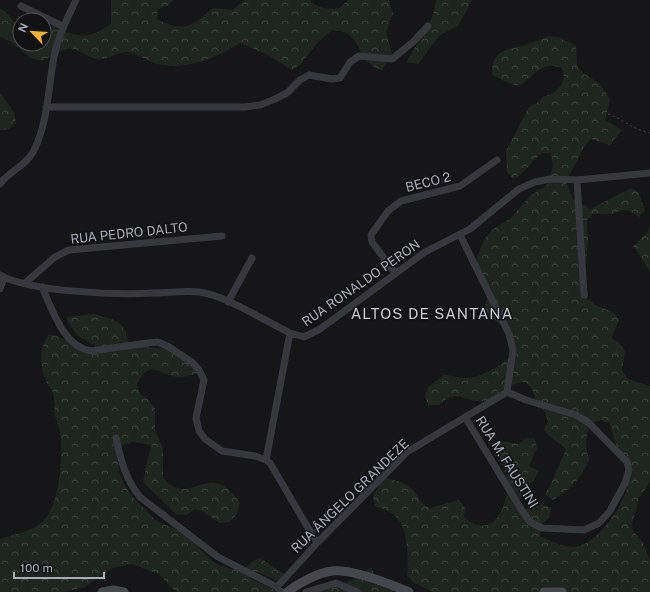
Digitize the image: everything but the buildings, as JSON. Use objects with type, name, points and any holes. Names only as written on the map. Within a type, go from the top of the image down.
[{"type":"street","points":[[0,184],[13,170],[26,162],[38,139],[46,108],[54,56],[62,26],[76,0]]},
{"type":"street","points":[[21,6],[62,26]]},
{"type":"street","points":[[46,108],[228,108],[260,105],[287,93],[304,77],[309,75],[332,79],[340,78],[350,62],[359,56],[392,60],[413,42],[428,26]]},
{"type":"street","name":"BECO 2","points":[[395,273],[372,242],[371,235],[388,211],[401,201],[460,186],[497,160]]},
{"type":"street","name":"RUA RONALDO PERON","points":[[2,276],[42,288],[115,293],[198,292],[208,294],[228,302],[290,333],[304,337],[310,335],[425,252],[470,229],[519,189],[536,182],[550,179],[578,180],[650,173]]},
{"type":"street","points":[[578,180],[584,295]]},
{"type":"street","points":[[460,235],[509,334],[513,350],[507,392]]},
{"type":"street","name":"RUA PEDRO DALTO","points":[[25,283],[55,257],[69,250],[222,236]]},
{"type":"street","points":[[228,302],[252,258]]},
{"type":"street","points":[[0,289],[2,276]]},
{"type":"street","points":[[42,288],[60,326],[74,344],[81,349],[91,351],[158,342],[193,363],[199,370],[204,380],[196,418],[199,431],[205,439],[222,451],[255,456],[270,463],[318,543]]},
{"type":"street","points":[[266,460],[280,396],[290,333]]},
{"type":"street","name":"RUA ÂNGELO GRANDEZE","points":[[279,590],[318,543],[407,452],[507,392]]},
{"type":"street","name":"RUA M. FAUSTINI","points":[[465,417],[521,509],[535,525],[542,528],[584,530],[599,523],[610,511],[625,483],[629,470],[627,462],[590,423],[576,415],[526,400],[507,392]]},
{"type":"street","points":[[116,438],[123,470],[131,486],[140,497],[218,557],[279,590]]},
{"type":"street","points":[[287,592],[312,578],[331,571],[343,571],[385,582],[409,592]]},
{"type":"street","points":[[306,592],[336,583],[357,592]]},
{"type":"street","points":[[102,592],[113,590],[124,592]]},
{"type":"street","points":[[544,592],[562,592]]},
{"type":"path","points":[[608,114],[641,131],[650,133]]},
{"type":"green space","points":[[111,0],[174,0],[167,6],[158,9],[157,19],[181,27],[193,24],[213,8],[233,10],[244,0],[311,0],[311,2],[318,6],[325,8],[340,8],[348,0],[389,0],[393,14],[386,32],[392,53],[382,70],[366,61],[355,41],[350,36],[343,32],[332,30],[317,43],[301,64],[292,70],[268,55],[240,43],[221,54],[199,62],[176,66],[154,63],[129,52],[97,59],[80,51],[68,49],[45,60],[38,60],[28,56],[23,52],[52,52],[53,26],[69,33],[82,36],[96,33],[111,24]]},
{"type":"green space","points":[[436,0],[472,0],[458,26],[440,35],[418,64],[407,62],[429,25],[435,9]]},
{"type":"green space","points":[[0,9],[5,11],[12,19],[12,43],[0,37]]},
{"type":"green space","points":[[549,36],[558,37],[576,46],[577,66],[583,73],[600,84],[610,100],[605,120],[622,130],[610,145],[591,139],[585,145],[566,182],[573,199],[590,209],[631,188],[639,193],[645,210],[639,217],[630,211],[622,210],[613,214],[593,214],[587,220],[588,241],[585,270],[588,299],[595,305],[613,312],[619,320],[611,338],[619,343],[625,351],[622,370],[627,379],[650,386],[650,482],[639,498],[631,528],[643,543],[650,560],[650,592],[433,592],[414,583],[407,576],[407,548],[402,526],[394,515],[375,506],[373,497],[383,478],[404,483],[416,493],[421,502],[430,508],[459,500],[465,508],[464,517],[475,524],[484,525],[492,522],[498,516],[503,507],[506,496],[506,475],[495,450],[501,441],[519,444],[526,438],[535,439],[537,448],[529,466],[539,471],[534,480],[527,486],[518,503],[525,510],[542,504],[551,508],[549,518],[541,525],[540,536],[569,547],[579,546],[596,536],[612,518],[619,507],[627,486],[627,468],[615,442],[610,424],[601,420],[590,423],[586,442],[589,460],[579,478],[570,488],[553,500],[545,494],[566,449],[549,436],[544,430],[548,421],[545,412],[538,406],[532,389],[526,382],[513,385],[491,400],[485,401],[472,400],[457,396],[446,399],[439,405],[428,405],[425,395],[429,386],[444,375],[471,378],[483,374],[500,365],[509,358],[510,349],[506,332],[501,325],[485,313],[485,304],[490,294],[478,269],[476,259],[485,238],[493,229],[510,219],[530,196],[548,184],[553,166],[551,153],[542,153],[521,174],[513,179],[507,172],[506,151],[529,107],[537,103],[543,97],[553,93],[561,86],[564,77],[562,68],[555,66],[544,67],[520,86],[511,84],[492,75],[493,66],[495,59],[504,51]]},
{"type":"green space","points":[[0,93],[14,112],[16,123],[9,129],[0,130]]},
{"type":"green space","points":[[650,226],[650,271],[633,246],[647,233]]},
{"type":"green space","points":[[94,314],[118,322],[127,335],[129,343],[138,346],[160,348],[171,351],[200,373],[178,377],[155,370],[150,370],[142,376],[137,384],[140,394],[149,400],[155,409],[155,429],[163,449],[163,478],[173,486],[183,489],[210,483],[219,484],[229,490],[240,503],[237,514],[229,522],[219,523],[204,512],[195,509],[187,515],[177,515],[143,482],[151,445],[133,442],[123,445],[120,455],[120,472],[122,480],[127,488],[154,518],[161,523],[183,533],[215,563],[232,569],[243,569],[253,561],[260,558],[284,574],[282,583],[255,571],[249,578],[275,590],[275,592],[176,592],[160,575],[132,564],[112,568],[85,587],[63,592],[0,592],[0,539],[29,530],[40,524],[49,513],[57,493],[61,458],[61,438],[55,415],[53,393],[47,383],[41,358],[45,340],[49,334],[57,336],[94,354],[95,345],[77,334],[71,327],[66,317]]},
{"type":"green space","points":[[371,567],[379,583],[407,592],[317,592],[319,588],[335,586],[347,582]]},
{"type":"district","name":"ALTOS DE SANTANA","points":[[432,313]]}]
